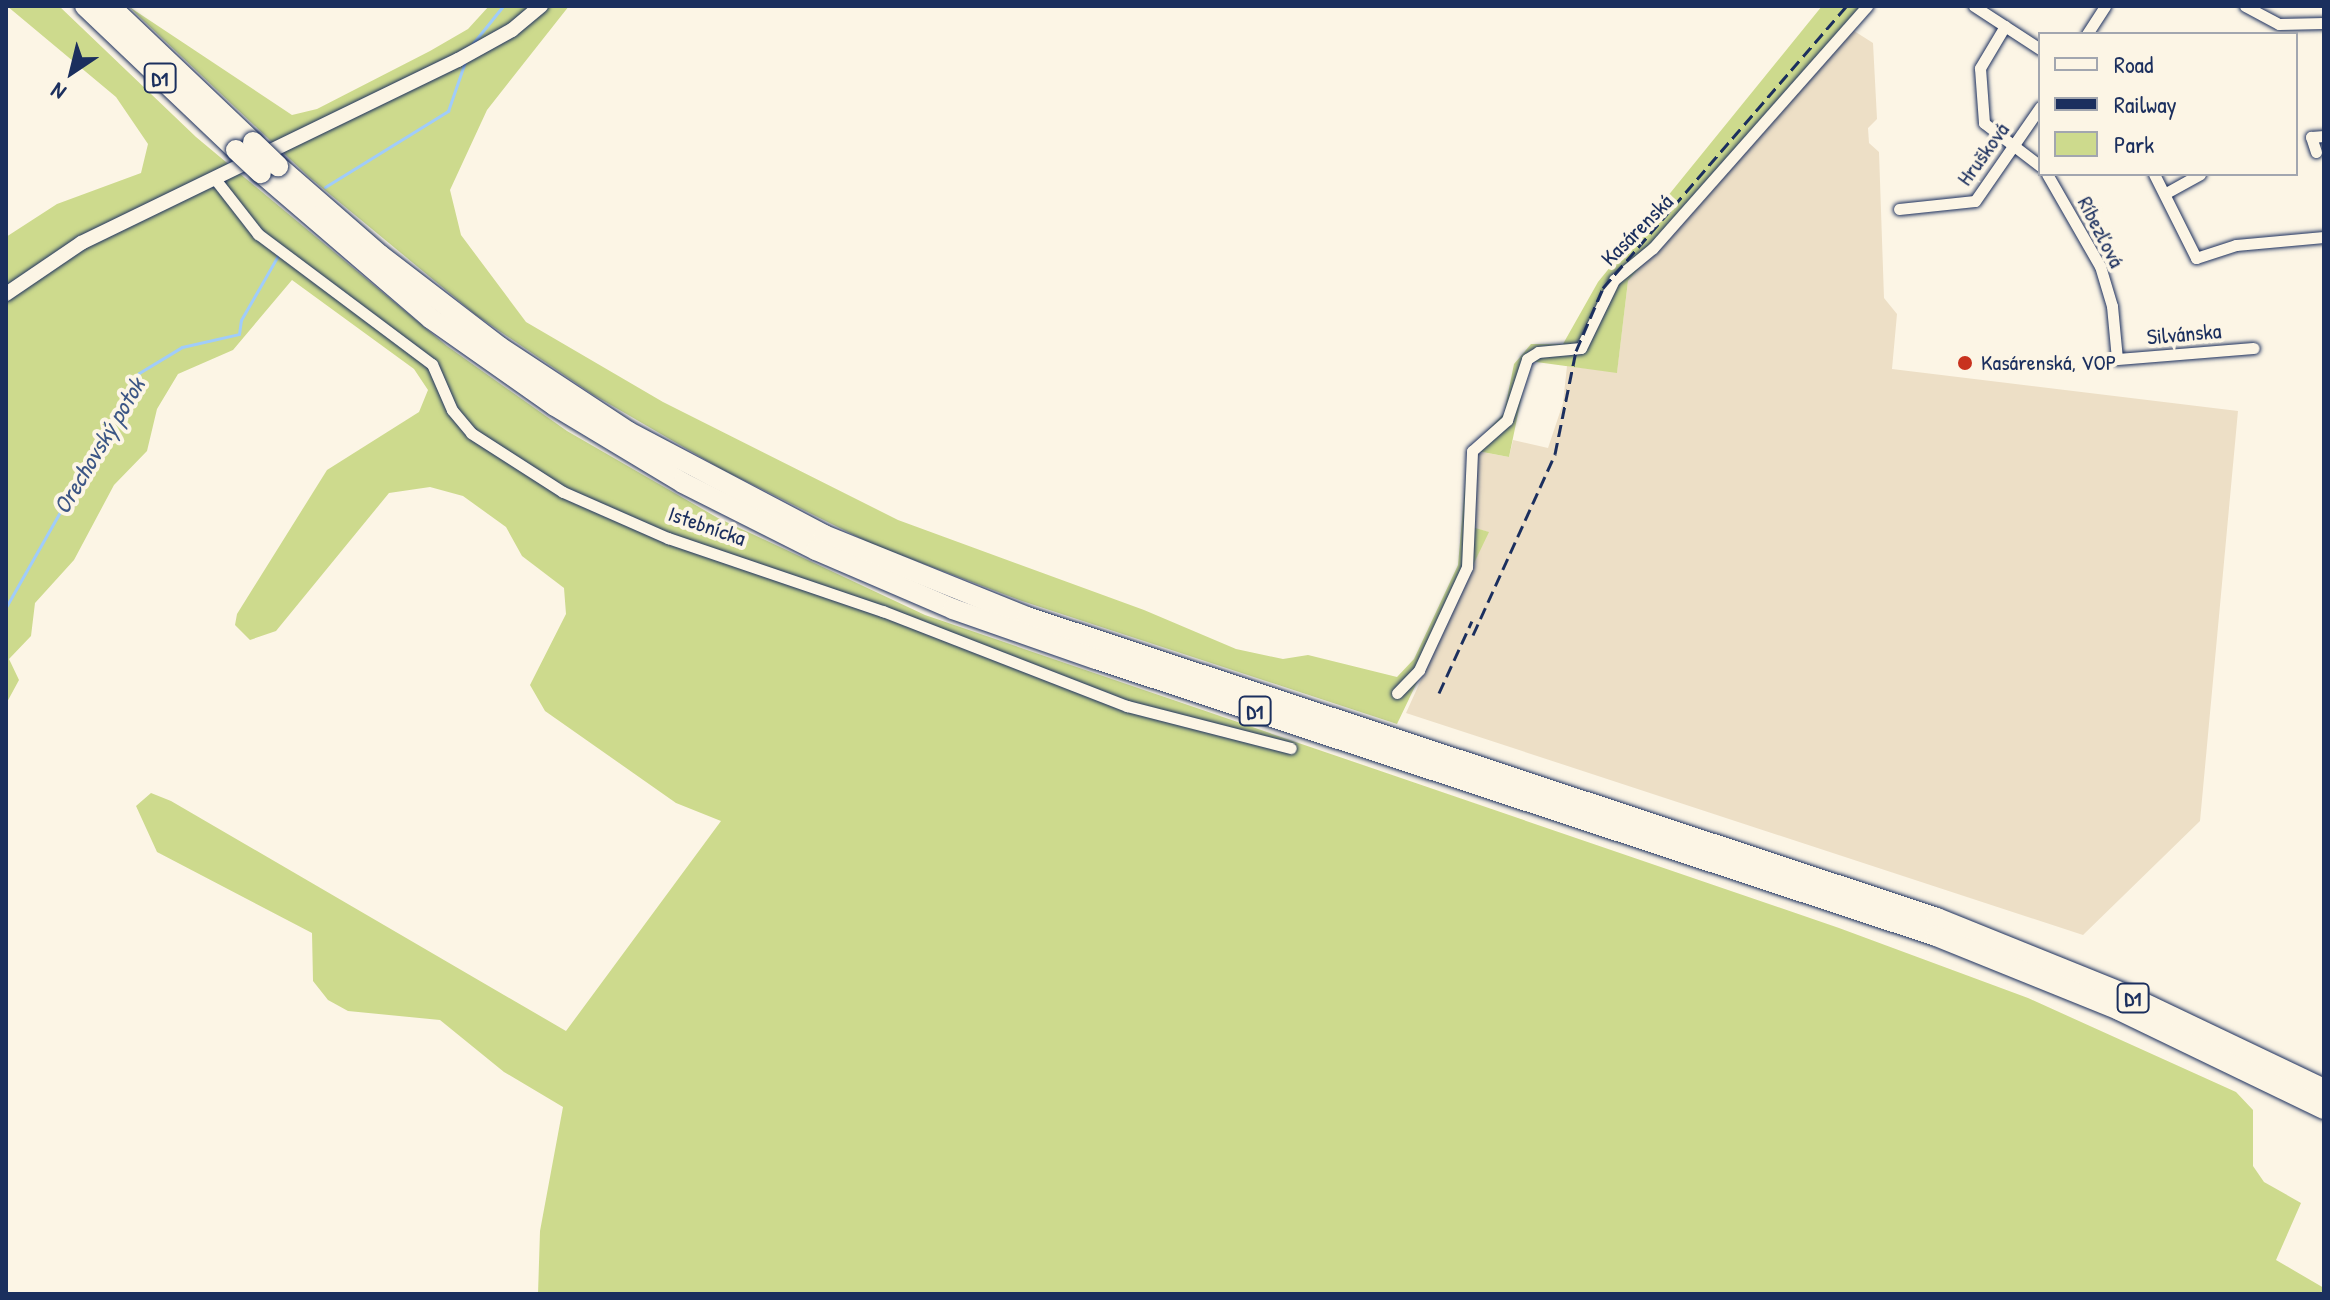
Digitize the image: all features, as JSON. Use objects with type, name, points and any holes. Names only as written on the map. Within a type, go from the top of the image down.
[{"type":"highway","name":"D1","points":[[85,6],[257,158],[430,318],[555,406],[683,483],[816,550],[953,609],[1096,659],[1936,936],[2119,1010],[2324,1109]]},
{"type":"highway","name":"D1","points":[[110,6],[257,158],[500,347],[668,454],[824,535],[1027,617],[1937,918],[2125,994],[2324,1089]]},
{"type":"street","points":[[6,294],[81,243],[476,51],[541,6]]},
{"type":"street","name":"Kasárenská","points":[[1397,693],[1419,670],[1467,567],[1472,451],[1507,420],[1527,359],[1538,352],[1581,348],[1614,280],[1653,248],[1867,6]]},
{"type":"street","points":[[1974,6],[2038,48]]},
{"type":"street","points":[[2088,32],[2105,6]]},
{"type":"street","points":[[2245,6],[2279,24],[2324,23]]},
{"type":"street","points":[[2005,26],[1980,68],[1984,123],[2038,165]]},
{"type":"street","name":"Hrušková","points":[[1899,209],[1975,201],[2038,110]]},
{"type":"street","points":[[2316,152],[2311,137],[2324,136]]},
{"type":"street","name":"Ríbezľová","points":[[2048,176],[2100,266],[2112,306],[2117,359]]},
{"type":"street","points":[[2155,176],[2196,258],[2272,240],[2324,237]]},
{"type":"street","points":[[2166,193],[2196,176]]},
{"type":"street","name":"Istebnícka","points":[[215,179],[258,234],[432,364],[452,410],[471,433],[563,492],[668,538],[883,611],[1127,706],[1291,748]]},
{"type":"street","name":"Silvánska","points":[[2117,359],[2254,348]]},
{"type":"shaded area","points":[[1851,29],[1873,43],[1877,119],[1868,128],[1869,143],[1879,152],[1884,298],[1897,314],[1892,369],[2238,411],[2200,821],[2083,935],[1406,713],[1488,532],[1469,526],[1476,451],[1509,457],[1513,440],[1548,448],[1563,403],[1567,366],[1617,372],[1628,281]]},
{"type":"green space","points":[[7,6],[59,6],[196,137],[447,346],[567,431],[718,518],[925,615],[1839,928],[2028,998],[2236,1092],[2253,1110],[2253,1166],[2264,1182],[2301,1203],[2276,1260],[2324,1288],[2324,1294],[538,1294],[540,1231],[563,1107],[504,1072],[440,1020],[348,1011],[328,1000],[313,981],[312,933],[157,852],[136,806],[151,793],[171,801],[566,1031],[721,821],[676,803],[545,711],[530,685],[566,614],[564,588],[522,556],[506,527],[463,496],[430,487],[389,493],[276,631],[250,640],[235,625],[237,614],[327,470],[419,412],[428,390],[414,369],[292,280],[233,350],[178,374],[157,409],[147,451],[114,485],[74,560],[35,603],[31,636],[9,659],[19,680],[6,704],[6,237],[57,204],[141,173],[148,144],[116,97]]},
{"type":"green space","points":[[128,6],[292,115],[317,109],[430,51],[468,29],[489,6],[569,6],[487,110],[450,190],[461,235],[526,322],[663,402],[898,520],[1144,610],[1236,649],[1283,659],[1308,655],[1397,677],[1414,659],[1458,565],[1468,451],[1504,413],[1514,364],[1531,344],[1563,344],[1598,282],[1822,6],[1870,6],[1628,281],[1617,373],[1529,361],[1509,457],[1477,451],[1469,526],[1489,532],[1397,724],[1022,601],[874,545],[723,470],[592,394],[476,315],[309,177]]},
{"type":"waterway","name":"Orechovský potok","points":[[470,47],[503,6]]},
{"type":"waterway","name":"Orechovský potok","points":[[325,187],[448,111],[465,62]]},
{"type":"waterway","name":"Orechovský potok","points":[[6,607],[139,373],[182,347],[239,334],[241,320],[279,254]]},
{"type":"railway","points":[[1473,635],[1555,454],[1576,351],[1603,288],[1846,6]]},
{"type":"railway","points":[[1439,693],[1472,621]]},
{"type":"place","name":"Kasárenská, VOP","points":[[1965,363]]}]
